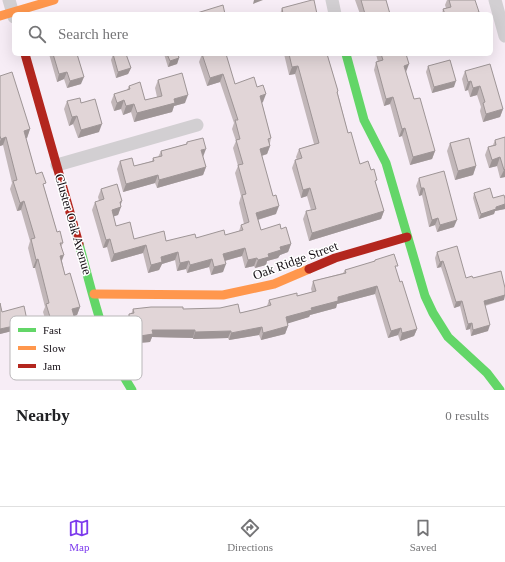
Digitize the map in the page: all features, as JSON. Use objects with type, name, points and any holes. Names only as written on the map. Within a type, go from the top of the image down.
[{"type":"street","points":[[9,11],[54,0]]},
{"type":"street","points":[[332,0],[335,12]]},
{"type":"street","points":[[495,0],[505,36]]},
{"type":"street","name":"Cluster Oak Avenue","points":[[26,56],[101,316]]},
{"type":"street","points":[[347,56],[364,120],[386,163],[425,296],[433,313],[448,337],[487,373],[500,390]]},
{"type":"street","points":[[57,166],[197,125]]},
{"type":"street","name":"Oak Ridge Street","points":[[94,294],[223,295],[237,293],[274,284],[335,258],[407,237]]},
{"type":"street","name":"Cluster Oak Avenue","points":[[125,380],[132,390]]},
{"type":"building","points":[[314,0],[317,12],[283,12],[282,8]]},
{"type":"building","points":[[361,0],[386,0],[389,12],[364,12]]},
{"type":"building","points":[[449,0],[475,0],[479,12],[444,12],[443,9],[451,7]]},
{"type":"building","points":[[223,5],[225,12],[200,12]]},
{"type":"building","points":[[54,56],[78,56],[84,77],[70,81],[67,72],[59,74]]},
{"type":"building","points":[[114,56],[127,56],[131,68],[118,72]]},
{"type":"building","points":[[168,56],[178,56],[179,58],[170,61]]},
{"type":"building","points":[[203,56],[227,56],[235,84],[254,77],[257,87],[263,85],[266,94],[260,96],[271,138],[268,139],[270,146],[260,149],[273,196],[276,195],[279,206],[256,213],[261,230],[280,224],[281,229],[286,227],[291,244],[280,247],[281,250],[268,254],[269,257],[258,260],[257,258],[248,260],[245,248],[223,254],[226,264],[214,267],[212,259],[190,265],[189,261],[180,263],[178,252],[161,257],[162,262],[151,265],[146,245],[114,254],[110,239],[106,240],[95,202],[104,199],[101,189],[117,184],[122,201],[120,202],[121,207],[112,210],[116,226],[130,222],[134,239],[164,231],[166,241],[195,234],[196,238],[224,230],[225,235],[243,230],[241,225],[249,222],[242,195],[246,194],[238,165],[243,164],[236,140],[240,139],[235,120],[238,120],[223,74],[210,78]]},
{"type":"building","points":[[289,56],[328,56],[348,133],[351,132],[360,164],[368,161],[371,170],[374,169],[377,180],[375,181],[384,211],[312,233],[306,211],[316,209],[310,188],[303,190],[295,160],[302,158],[299,149],[319,143],[298,66],[292,67]]},
{"type":"building","points":[[382,56],[407,56],[409,64],[404,66],[414,99],[420,98],[435,151],[413,157],[405,128],[402,129],[393,97],[386,99],[376,62],[383,60]]},
{"type":"building","points":[[450,60],[456,81],[434,87],[428,66]]},
{"type":"building","points":[[490,64],[503,109],[486,114],[483,103],[485,102],[480,86],[473,88],[471,81],[468,82],[465,71]]},
{"type":"building","points":[[12,72],[30,129],[24,131],[36,174],[42,172],[46,183],[43,184],[57,232],[60,231],[63,243],[60,243],[64,255],[60,256],[65,275],[70,273],[80,307],[72,309],[74,316],[50,316],[46,304],[49,303],[38,259],[36,260],[31,239],[35,238],[24,201],[20,203],[13,181],[17,180],[6,137],[1,139],[0,136],[0,76]]},
{"type":"building","points":[[182,73],[188,95],[174,99],[175,103],[137,113],[134,104],[126,106],[124,100],[117,103],[114,94],[130,89],[129,86],[140,82],[145,100],[162,96],[158,80]]},
{"type":"building","points":[[80,98],[81,103],[95,99],[102,124],[81,130],[77,116],[72,117],[67,101]]},
{"type":"building","points":[[505,137],[504,170],[500,157],[492,160],[488,147],[496,145],[495,140]]},
{"type":"building","points":[[203,138],[206,149],[201,150],[206,167],[159,180],[158,175],[126,184],[120,161],[132,158],[134,166],[154,161],[153,158],[162,156],[161,151]]},
{"type":"building","points":[[469,138],[476,166],[458,171],[450,143]]},
{"type":"building","points":[[444,171],[457,220],[440,225],[438,218],[432,220],[424,188],[421,188],[419,178]]},
{"type":"building","points":[[490,188],[493,198],[504,195],[505,204],[481,214],[474,193]]},
{"type":"building","points":[[457,246],[466,278],[472,276],[473,278],[501,271],[505,295],[484,301],[490,325],[473,330],[472,323],[468,324],[462,301],[456,302],[443,261],[440,262],[437,252]]},
{"type":"building","points":[[394,254],[398,266],[395,266],[400,282],[402,281],[417,329],[402,333],[401,328],[391,331],[377,286],[338,297],[338,301],[311,308],[312,310],[286,317],[288,326],[263,333],[262,327],[231,333],[231,331],[195,332],[195,330],[152,330],[153,334],[142,336],[142,316],[129,316],[129,314],[134,313],[133,309],[151,307],[183,307],[183,309],[220,308],[238,304],[240,313],[271,305],[269,300],[297,293],[297,296],[316,291],[313,281],[346,273],[345,270]]},
{"type":"building","points":[[0,303],[2,312],[24,306],[26,316],[10,316],[10,327],[0,329]]},
{"type":"traffic: fast","points":[[347,56],[364,120],[386,163],[425,296],[433,313],[448,337],[487,373],[500,390]]},
{"type":"traffic: fast","points":[[79,244],[99,316]]},
{"type":"traffic: fast","points":[[126,380],[132,390]]},
{"type":"traffic: slow","points":[[14,12],[54,0]]},
{"type":"traffic: slow","points":[[0,16],[12,12]]},
{"type":"traffic: slow","points":[[94,294],[223,295],[274,284],[309,269]]},
{"type":"traffic: jam","points":[[26,56],[79,244]]},
{"type":"traffic: jam","points":[[309,269],[335,258],[407,237]]}]
